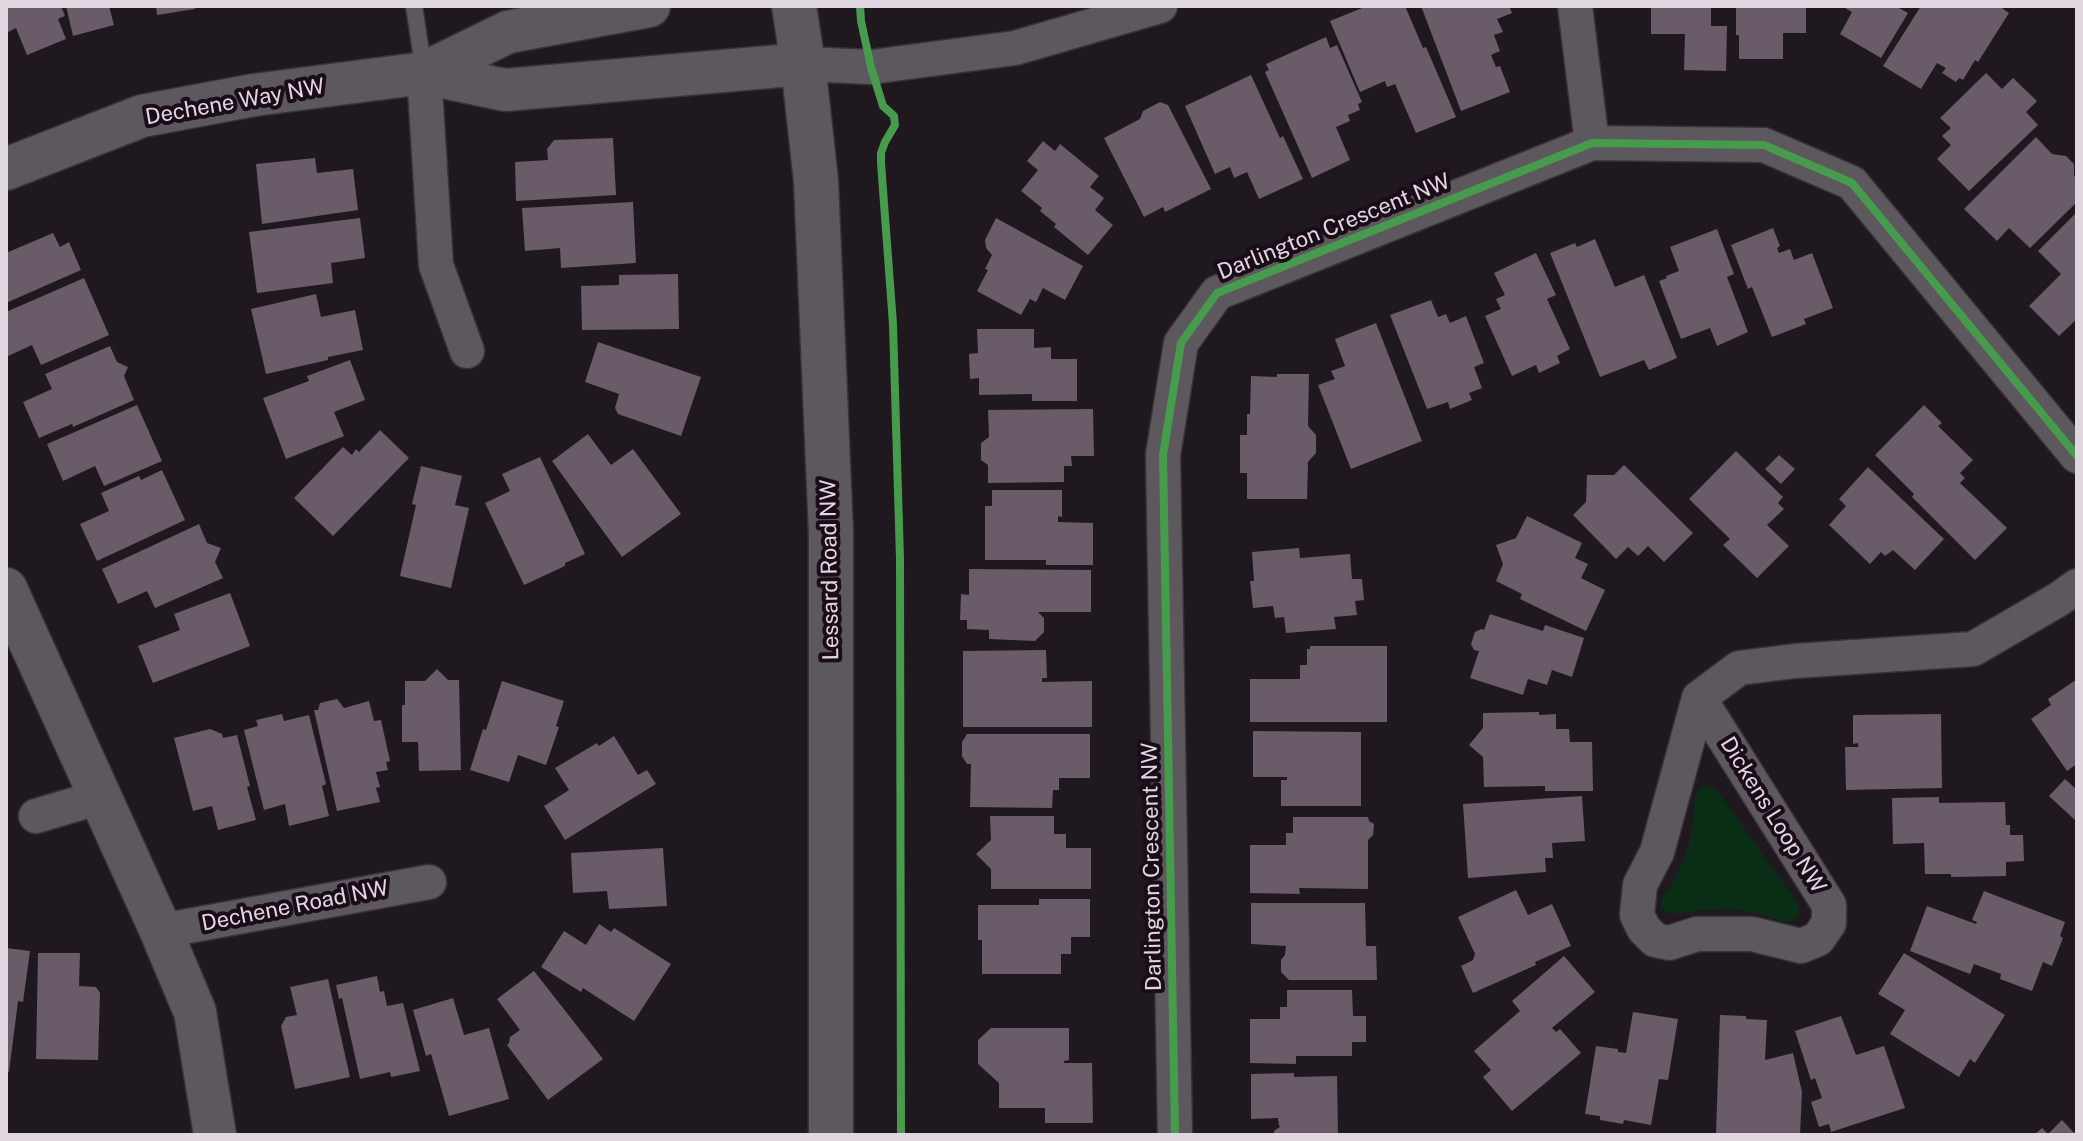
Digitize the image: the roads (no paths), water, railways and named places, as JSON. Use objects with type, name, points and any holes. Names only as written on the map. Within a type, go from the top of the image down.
[{"type":"main road","name":"Lessard Road NW","points":[[794,6],[816,181],[831,534],[831,1135]]},
{"type":"street","name":"Dechene Way NW","points":[[6,169],[142,116],[254,95],[424,73],[508,32],[649,6]]},
{"type":"street","points":[[803,64],[871,67],[1015,48],[1160,6]]},
{"type":"street","points":[[1575,6],[1592,143]]},
{"type":"street","name":"Dechene Way NW","points":[[424,73],[505,90],[803,64]]},
{"type":"street","points":[[424,73],[436,265],[467,351]]},
{"type":"street","name":"Darlington Crescent NW","points":[[1175,1135],[1163,455],[1181,343],[1217,293],[1592,143],[1764,145],[1852,183],[2077,456]]},
{"type":"street","points":[[1699,698],[1739,668],[1795,661],[1973,649],[2077,586]]},
{"type":"street","points":[[6,589],[195,1012],[215,1135]]},
{"type":"street","name":"Dickens Loop NW","points":[[1699,698],[1829,905],[1829,923],[1818,939],[1801,946],[1752,934],[1697,934],[1669,943],[1655,940],[1644,929],[1637,915],[1640,885],[1657,852],[1699,698]]},
{"type":"street","points":[[36,816],[100,797]]},
{"type":"street","name":"Dechene Road NW","points":[[161,931],[429,882]]},
{"type":"lane","points":[[414,6],[424,73]]}]
